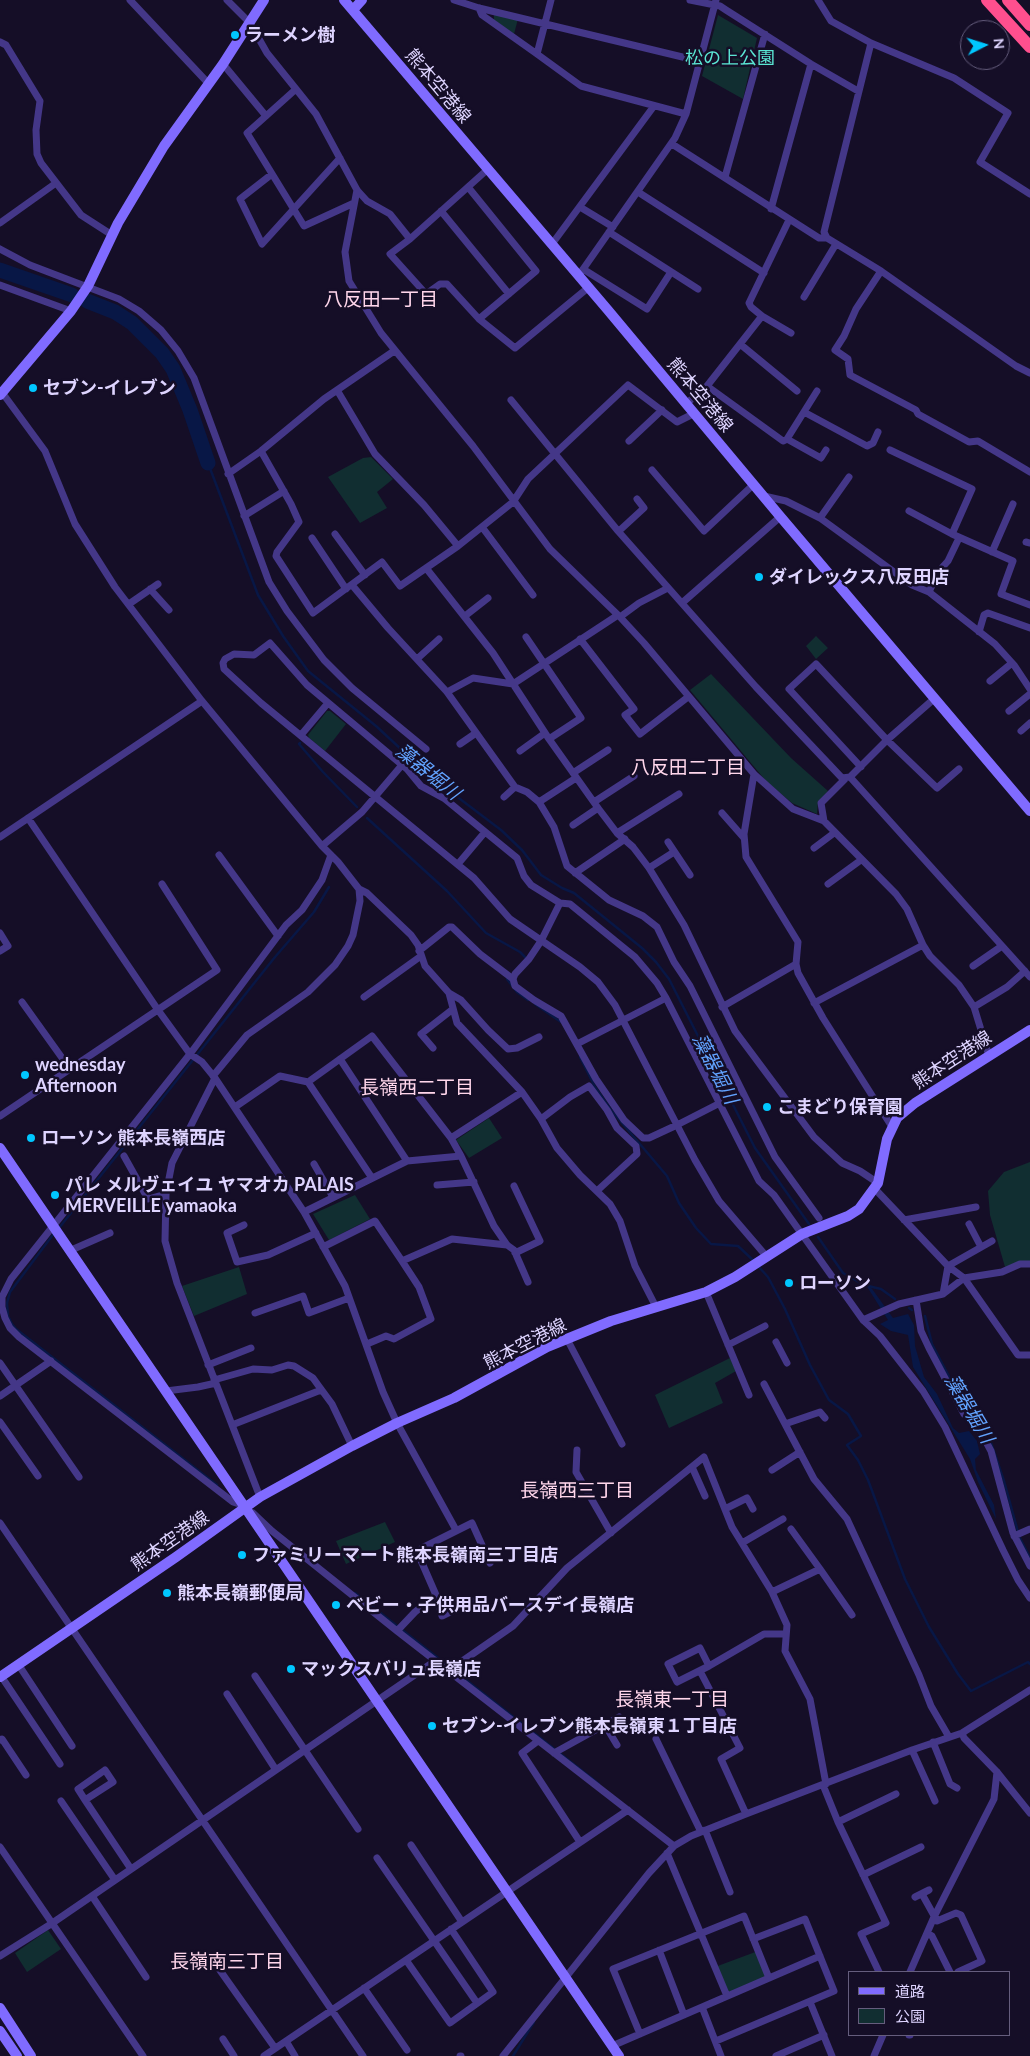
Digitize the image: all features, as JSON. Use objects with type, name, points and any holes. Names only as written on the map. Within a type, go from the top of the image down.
[{"type":"highway","points":[[987,0],[1030,47]]},
{"type":"highway","points":[[1008,0],[1030,25]]},
{"type":"main road","points":[[1,392],[71,311],[88,286],[112,235],[164,146],[223,64],[264,0]]},
{"type":"main road","name":"熊本空港線","points":[[344,0],[552,244],[581,272],[588,287],[780,517],[1030,811]]},
{"type":"main road","points":[[352,10],[362,0]]},
{"type":"main road","name":"熊本空港線","points":[[0,1677],[168,1563],[246,1506],[352,1446],[397,1423],[454,1398],[548,1347],[611,1321],[706,1292],[802,1234],[848,1216],[858,1209],[877,1186],[887,1139],[897,1118],[915,1103],[1030,1030]]},
{"type":"main road","points":[[0,1148],[246,1506],[619,2056]]},
{"type":"main road","points":[[0,2008],[31,2056]]},
{"type":"main road","points":[[0,2031],[16,2056]]},
{"type":"street","points":[[130,0],[208,83]]},
{"type":"street","points":[[227,0],[250,23],[267,53],[316,114],[357,190],[367,200],[390,214],[410,239]]},
{"type":"street","points":[[454,0],[479,8],[699,61]]},
{"type":"street","points":[[537,54],[551,0]]},
{"type":"street","points":[[690,0],[715,3],[811,64],[858,91]]},
{"type":"street","points":[[818,0],[831,21],[871,43],[954,78],[1008,113],[980,162],[1030,194]]},
{"type":"street","points":[[671,272],[648,309],[581,272],[672,144],[686,114],[715,3]]},
{"type":"street","points":[[479,8],[482,15],[581,86],[686,114]]},
{"type":"street","points":[[725,177],[765,34]]},
{"type":"street","points":[[0,42],[6,45],[40,101],[36,118],[38,154],[41,163],[81,215],[112,235]]},
{"type":"street","points":[[871,43],[824,232],[827,238],[881,271],[1030,374]]},
{"type":"street","points":[[223,64],[266,116]]},
{"type":"street","points":[[771,208],[811,64]]},
{"type":"street","points":[[296,89],[247,133],[304,226],[354,203]]},
{"type":"street","points":[[552,244],[654,106]]},
{"type":"street","points":[[672,144],[789,220],[819,238],[827,238]]},
{"type":"street","points":[[272,174],[240,199],[262,244],[340,158]]},
{"type":"street","points":[[488,169],[410,239],[390,254],[426,294],[440,284],[447,284],[479,319],[515,348],[588,287]]},
{"type":"street","points":[[0,223],[56,183]]},
{"type":"street","points":[[468,187],[536,270],[479,319]]},
{"type":"street","points":[[357,190],[345,252],[349,281],[394,351],[473,446],[550,549],[619,616],[754,774],[793,808],[824,821],[890,888],[905,906],[923,945],[939,967],[965,993],[974,1007],[989,1056]]},
{"type":"street","points":[[638,192],[764,273]]},
{"type":"street","points":[[580,207],[698,289]]},
{"type":"street","points":[[441,211],[509,294]]},
{"type":"street","points":[[789,220],[749,305],[762,316],[790,333]]},
{"type":"street","points":[[804,297],[836,244]]},
{"type":"street","points":[[0,250],[30,265],[119,299],[140,311],[161,330],[178,351],[194,378],[269,582],[287,611],[324,660],[352,688],[426,749]]},
{"type":"street","points":[[881,271],[856,309],[844,336],[835,350],[848,359],[850,375],[916,410],[918,414],[969,442],[978,440],[1030,472]]},
{"type":"street","points":[[0,286],[71,311]]},
{"type":"street","points":[[686,403],[707,386],[762,316]]},
{"type":"street","points":[[740,344],[797,392]]},
{"type":"street","points":[[228,474],[261,451],[337,390],[394,351]]},
{"type":"street","points":[[261,451],[284,491],[298,522],[276,556],[313,613],[382,562],[400,586],[458,546],[513,502],[528,478],[628,385],[678,422],[695,413]]},
{"type":"street","points":[[707,386],[779,439],[783,441],[787,439],[821,458],[826,450]]},
{"type":"street","points":[[337,390],[375,454],[424,504],[458,546]]},
{"type":"street","points":[[787,439],[817,391]]},
{"type":"street","points":[[1,392],[46,451],[75,524],[129,604],[202,701],[322,846],[359,889],[367,893],[411,935],[425,966],[449,993],[461,1000],[508,1049],[522,1046],[539,1037]]},
{"type":"street","points":[[511,400],[619,531],[763,694],[842,778],[848,778],[1027,974],[974,1007]]},
{"type":"street","points":[[628,441],[662,410]]},
{"type":"street","points":[[804,412],[867,446],[873,444],[878,432]]},
{"type":"street","points":[[890,450],[972,489],[948,561],[938,572],[929,592]]},
{"type":"street","points":[[652,470],[704,531],[754,484]]},
{"type":"street","points":[[820,518],[850,478]]},
{"type":"street","points":[[244,516],[284,491]]},
{"type":"street","points":[[764,496],[786,500],[820,518],[912,585],[929,592],[995,644],[1012,663],[1030,689]]},
{"type":"street","points":[[619,531],[644,508],[637,499]]},
{"type":"street","points":[[992,552],[1013,504]]},
{"type":"street","points":[[909,511],[956,536],[1014,561],[1001,594],[1030,605]]},
{"type":"street","points":[[682,603],[780,517]]},
{"type":"street","points":[[482,527],[532,594]]},
{"type":"street","points":[[335,534],[365,575]]},
{"type":"street","points":[[312,538],[349,587],[447,692],[515,787],[527,792],[540,802],[554,827],[567,866],[609,900],[643,916],[657,928],[674,962],[689,984],[775,1157],[819,1218]]},
{"type":"street","points":[[426,568],[493,653],[547,736],[596,805],[617,833],[625,839],[649,868],[684,925],[735,1031],[814,1137],[842,1164],[860,1171],[877,1186],[904,1220],[948,1266],[964,1278],[1018,1355],[1030,1355]]},
{"type":"street","points":[[129,604],[158,584]]},
{"type":"street","points":[[447,692],[473,678],[513,684],[580,639],[639,603],[668,588]]},
{"type":"street","points":[[150,589],[168,610]]},
{"type":"street","points":[[465,616],[488,598]]},
{"type":"street","points":[[979,632],[984,615],[988,613],[1030,628]]},
{"type":"street","points":[[520,751],[581,718],[526,638]]},
{"type":"street","points":[[417,659],[438,639]]},
{"type":"street","points":[[580,639],[634,708],[626,715],[640,734],[688,696]]},
{"type":"street","points":[[764,1258],[719,1201],[695,1160],[610,997],[598,982],[580,967],[510,919],[479,882],[262,703],[224,669],[222,663],[225,659],[234,654],[254,655],[270,643],[307,685],[402,765],[424,789],[444,799],[517,858],[528,881],[560,903],[568,903],[574,907],[635,957],[657,983],[666,998],[759,1181],[774,1195],[863,1320],[880,1336],[923,1391],[946,1427],[1003,1550],[1018,1580],[1030,1598]]},
{"type":"street","points":[[990,681],[1012,663]]},
{"type":"street","points":[[861,766],[789,690],[816,664],[887,740],[937,788],[959,769]]},
{"type":"street","points":[[1009,711],[1030,694]]},
{"type":"street","points":[[824,821],[821,803],[887,740],[935,698]]},
{"type":"street","points":[[0,837],[202,701]]},
{"type":"street","points":[[301,735],[328,703]]},
{"type":"street","points":[[1021,731],[1030,723]]},
{"type":"street","points":[[460,744],[476,733]]},
{"type":"street","points":[[540,802],[608,750]]},
{"type":"street","points":[[322,846],[362,812],[402,765]]},
{"type":"street","points":[[754,774],[744,838],[745,852],[749,865],[798,942],[796,964],[798,973],[892,1127]]},
{"type":"street","points":[[573,826],[596,805],[634,776]]},
{"type":"street","points":[[504,797],[515,787]]},
{"type":"street","points":[[617,833],[679,794]]},
{"type":"street","points":[[722,813],[744,838]]},
{"type":"street","points":[[28,818],[158,1010],[190,1054],[202,1062],[214,1077],[304,1212],[349,1298],[383,1392],[397,1423],[456,1530]]},
{"type":"street","points":[[458,864],[485,832]]},
{"type":"street","points":[[814,848],[834,833]]},
{"type":"street","points":[[575,873],[625,839]]},
{"type":"street","points":[[668,842],[690,875]]},
{"type":"street","points":[[649,868],[674,852]]},
{"type":"street","points":[[219,855],[278,936]]},
{"type":"street","points":[[331,855],[322,880],[302,910],[286,925],[190,1054],[11,1278],[4,1290],[2,1308],[10,1328],[19,1337],[233,1502],[246,1506],[272,1531],[397,1631],[674,1846]]},
{"type":"street","points":[[828,884],[861,860]]},
{"type":"street","points":[[0,1116],[217,970],[162,884]]},
{"type":"street","points":[[260,1497],[176,1283],[165,1234],[166,1194],[172,1162],[214,1077],[247,1035],[308,992],[335,965],[348,946],[353,934],[360,900],[359,889]]},
{"type":"street","points":[[513,979],[541,941],[560,903]]},
{"type":"street","points":[[364,997],[420,954],[449,927],[452,927],[480,954],[513,979],[515,986],[524,994],[561,1016],[596,1079],[624,1120],[643,1138],[649,1138],[720,1103]]},
{"type":"street","points":[[0,933],[8,946],[0,951]]},
{"type":"street","points":[[814,1002],[923,945]]},
{"type":"street","points":[[973,966],[1002,946]]},
{"type":"street","points":[[722,1007],[796,964]]},
{"type":"street","points":[[449,993],[455,1019],[459,1026],[522,1092],[557,1148],[580,1175],[598,1190],[610,1204],[620,1221],[635,1266],[656,1307]]},
{"type":"street","points":[[578,1044],[666,998]]},
{"type":"street","points":[[22,1002],[70,1069]]},
{"type":"street","points":[[433,1048],[420,1034],[453,1010]]},
{"type":"street","points":[[308,1082],[372,1036],[451,1138],[494,1226],[507,1245],[515,1252],[528,1282]]},
{"type":"street","points":[[340,1059],[407,1161]]},
{"type":"street","points":[[235,1107],[280,1076],[308,1082],[372,1178]]},
{"type":"street","points":[[541,1120],[570,1096],[589,1086],[607,1110],[617,1128],[636,1146],[637,1154],[598,1190]]},
{"type":"street","points":[[451,1138],[522,1092]]},
{"type":"street","points":[[124,1156],[148,1199],[166,1194]]},
{"type":"street","points":[[304,1212],[407,1161],[461,1156]]},
{"type":"street","points":[[314,1164],[333,1196]]},
{"type":"street","points":[[437,1185],[474,1182]]},
{"type":"street","points":[[514,1186],[540,1241],[515,1252]]},
{"type":"street","points":[[904,1220],[976,1207]]},
{"type":"street","points":[[323,1247],[375,1221],[419,1287],[432,1319],[394,1339],[386,1336],[367,1344]]},
{"type":"street","points":[[969,1224],[981,1247]]},
{"type":"street","points":[[244,1225],[227,1233],[237,1262],[268,1255],[316,1233]]},
{"type":"street","points":[[69,1251],[110,1233]]},
{"type":"street","points":[[402,1261],[452,1239],[507,1245]]},
{"type":"street","points":[[943,1294],[948,1266],[992,1241]]},
{"type":"street","points":[[863,1320],[899,1304],[943,1294],[964,1278],[1002,1272],[1020,1264],[1030,1264]]},
{"type":"street","points":[[706,1292],[749,1395]]},
{"type":"street","points":[[255,1313],[303,1296],[310,1313],[349,1298]]},
{"type":"street","points":[[916,1300],[921,1331],[928,1348],[964,1414],[977,1425],[991,1451],[1014,1536],[1030,1566]]},
{"type":"street","points":[[728,1345],[765,1326]]},
{"type":"street","points":[[567,1339],[622,1444]]},
{"type":"street","points":[[776,1342],[787,1363]]},
{"type":"street","points":[[208,1365],[251,1348]]},
{"type":"street","points":[[0,1396],[51,1361]]},
{"type":"street","points":[[0,1363],[80,1477]]},
{"type":"street","points":[[166,1390],[198,1387],[242,1371],[272,1370],[288,1365],[313,1378],[332,1404],[352,1446]]},
{"type":"street","points":[[764,1384],[814,1479],[847,1519],[931,1706],[949,1737]]},
{"type":"street","points":[[232,1425],[321,1390]]},
{"type":"street","points":[[785,1424],[820,1412],[825,1418]]},
{"type":"street","points":[[0,1422],[38,1476]]},
{"type":"street","points":[[577,1450],[576,1472],[612,1533]]},
{"type":"street","points":[[772,1470],[800,1452]]},
{"type":"street","points":[[448,1671],[513,1626],[567,1568],[704,1457],[732,1528],[772,1592],[787,1625],[785,1651],[810,1699],[824,1785],[838,1822],[886,1923],[861,1934],[879,1971]]},
{"type":"street","points":[[692,1467],[705,1496]]},
{"type":"street","points":[[725,1509],[747,1498],[753,1509]]},
{"type":"street","points":[[742,1543],[784,1519]]},
{"type":"street","points":[[0,1523],[363,2056]]},
{"type":"street","points":[[472,1601],[442,1616],[419,1552],[422,1548],[472,1523],[490,1563]]},
{"type":"street","points":[[791,1529],[852,1615]]},
{"type":"street","points":[[1014,1536],[1030,1529]]},
{"type":"street","points":[[772,1592],[820,1569]]},
{"type":"street","points":[[397,1631],[415,1612],[436,1595]]},
{"type":"street","points":[[709,1666],[700,1648],[668,1664],[677,1682],[700,1671],[709,1666],[764,1634],[786,1634]]},
{"type":"street","points":[[0,1956],[51,1924],[435,1661]]},
{"type":"street","points":[[18,1664],[72,1746]]},
{"type":"street","points":[[700,1671],[740,1748],[721,1759],[746,1814]]},
{"type":"street","points":[[255,1676],[358,1830]]},
{"type":"street","points":[[0,1677],[60,1764]]},
{"type":"street","points":[[503,2056],[648,1873],[674,1846],[703,1831],[746,1814],[933,1742],[962,1733],[1030,1690]]},
{"type":"street","points":[[227,1694],[276,1770]]},
{"type":"street","points":[[554,1753],[619,1717]]},
{"type":"street","points":[[605,1725],[617,1745]]},
{"type":"street","points":[[962,1733],[964,1738],[997,1772],[1030,1813]]},
{"type":"street","points":[[0,1740],[2,1739],[26,1776]]},
{"type":"street","points":[[656,1739],[703,1831],[730,1892]]},
{"type":"street","points":[[538,1741],[522,1753],[580,1842]]},
{"type":"street","points":[[933,1742],[950,1784],[956,1788]]},
{"type":"street","points":[[912,1750],[935,1801]]},
{"type":"street","points":[[85,1800],[113,1782],[105,1770],[78,1789],[85,1800],[131,1869]]},
{"type":"street","points":[[910,1971],[934,1917],[994,1799],[997,1772]]},
{"type":"street","points":[[838,1822],[896,1794]]},
{"type":"street","points":[[61,1801],[114,1880]]},
{"type":"street","points":[[264,2056],[628,1810]]},
{"type":"street","points":[[411,1845],[462,1922]]},
{"type":"street","points":[[0,1847],[142,2056]]},
{"type":"street","points":[[863,1874],[921,1847]]},
{"type":"street","points":[[667,1853],[727,1996]]},
{"type":"street","points":[[377,1858],[477,2003]]},
{"type":"street","points":[[929,1890],[918,1895],[934,1917],[937,1921],[956,1913],[961,1914],[982,1961],[960,1971]]},
{"type":"street","points":[[92,1896],[146,1977]]},
{"type":"street","points":[[640,2034],[613,1969],[744,1916],[769,1978]]},
{"type":"street","points":[[716,2041],[834,1991],[805,1919],[753,1939]]},
{"type":"street","points":[[406,1960],[450,2023],[493,1992],[451,1930]]},
{"type":"street","points":[[927,1933],[932,1936],[950,1971]]},
{"type":"street","points":[[659,1950],[684,2015]]},
{"type":"street","points":[[612,2046],[820,1956]]},
{"type":"street","points":[[219,1969],[275,2048]]},
{"type":"street","points":[[364,1988],[407,2050]]},
{"type":"street","points":[[810,2002],[832,2056]]},
{"type":"street","points":[[702,2007],[721,2056]]},
{"type":"street","points":[[776,2056],[824,2035]]},
{"type":"street","points":[[874,2056],[883,2036]]},
{"type":"street","points":[[223,2039],[234,2056]]},
{"type":"street","points":[[286,2041],[295,2056]]},
{"type":"green space","points":[[494,15],[518,19],[514,34],[494,20]]},
{"type":"green space","name":"松の上公園","points":[[718,15],[757,38],[743,99],[702,76]]},
{"type":"green space","points":[[371,457],[393,479],[377,492],[387,508],[360,523],[328,477],[363,458]]},
{"type":"green space","points":[[816,636],[828,648],[816,659],[806,646]]},
{"type":"green space","points":[[711,674],[791,758],[828,791],[818,802],[817,814],[792,803],[766,781],[690,690]]},
{"type":"green space","points":[[327,711],[330,711],[346,724],[325,751],[308,735]]},
{"type":"green space","points":[[489,1118],[502,1138],[469,1158],[456,1140]]},
{"type":"green space","points":[[1030,1162],[1030,1261],[1005,1267],[990,1215],[988,1191],[1004,1172]]},
{"type":"green space","points":[[355,1195],[370,1219],[329,1240],[313,1214]]},
{"type":"green space","points":[[239,1267],[247,1294],[194,1316],[182,1286]]},
{"type":"green space","points":[[730,1358],[736,1371],[715,1383],[723,1403],[669,1428],[655,1395]]},
{"type":"green space","points":[[385,1522],[395,1542],[346,1564],[336,1541]]},
{"type":"green space","points":[[48,1930],[61,1949],[27,1972],[15,1953]]},
{"type":"green space","points":[[758,1951],[769,1978],[727,1996],[715,1967]]},
{"type":"water","points":[[866,1285],[870,1286],[893,1318],[908,1314],[914,1325],[915,1346],[924,1377],[937,1394],[953,1428],[959,1433],[969,1431],[977,1441],[980,1454],[975,1459],[976,1470],[994,1505],[996,1519],[978,1482],[970,1459],[913,1367],[908,1335],[891,1331],[880,1324],[888,1320]]},
{"type":"waterway","name":"藻器堀川","points":[[0,270],[72,295]]},
{"type":"waterway","name":"藻器堀川","points":[[87,301],[115,312],[132,323],[162,353],[173,369],[190,410],[208,463]]},
{"type":"waterway","name":"藻器堀川","points":[[208,463],[258,595],[283,636],[308,671],[376,726],[431,777],[501,830],[522,850],[541,875],[574,893],[642,948],[656,962],[669,979],[755,1148],[809,1224]]},
{"type":"waterway","points":[[300,743],[323,772],[357,807]]},
{"type":"waterway","points":[[367,818],[447,891],[486,933],[520,952],[526,958]]},
{"type":"waterway","points":[[59,1228],[275,957],[314,912],[329,887]]},
{"type":"waterway","points":[[507,979],[517,992],[528,1000]]},
{"type":"waterway","points":[[535,1004],[561,1022]]},
{"type":"waterway","points":[[580,1057],[595,1087],[611,1110],[667,1176],[679,1203],[696,1228],[711,1244],[738,1246],[755,1262]]},
{"type":"waterway","points":[[55,1232],[10,1292],[7,1303],[8,1316],[12,1324],[217,1485]]},
{"type":"waterway","name":"藻器堀川","points":[[818,1237],[843,1273],[864,1285],[881,1289],[895,1299]]},
{"type":"waterway","points":[[758,1266],[768,1277],[785,1309],[810,1365],[829,1400],[848,1414],[861,1436],[847,1445],[858,1460],[868,1480],[905,1579],[929,1627],[958,1674],[971,1691],[1028,1662],[1030,1664]]},
{"type":"waterway","name":"藻器堀川","points":[[925,1316],[932,1344],[967,1411],[981,1422],[988,1434],[1004,1481],[1018,1532]]},
{"type":"waterway","name":"藻器堀川","points":[[1020,1538],[1030,1558]]},
{"type":"waterway","points":[[355,1593],[599,1784]]},
{"type":"waterway","points":[[513,2056],[534,2022]]},
{"type":"place","name":"ラーメン樹","points":[[235,35]]},
{"type":"place","name":"セブン-イレブン","points":[[33,388]]},
{"type":"place","name":"ダイレックス八反田店","points":[[759,577]]},
{"type":"place","name":"wednesday Afternoon","points":[[25,1075]]},
{"type":"place","name":"こまどり保育園","points":[[767,1107]]},
{"type":"place","name":"ローソン 熊本長嶺西店","points":[[31,1138]]},
{"type":"place","name":"パレ メルヴェイユ ヤマオカ PALAIS MERVEILLE yamaoka","points":[[55,1195]]},
{"type":"place","name":"ローソン","points":[[789,1283]]},
{"type":"place","name":"ファミリーマート熊本長嶺南三丁目店","points":[[242,1555]]},
{"type":"place","name":"熊本長嶺郵便局","points":[[167,1593]]},
{"type":"place","name":"ベビー・子供用品バースデイ長嶺店","points":[[336,1605]]},
{"type":"place","name":"マックスバリュ長嶺店","points":[[291,1669]]},
{"type":"place","name":"セブン-イレブン熊本長嶺東１丁目店","points":[[432,1726]]},
{"type":"district","name":"八反田一丁目","points":[[381,300]]},
{"type":"district","name":"八反田二丁目","points":[[688,768]]},
{"type":"district","name":"長嶺西二丁目","points":[[417,1088]]},
{"type":"district","name":"長嶺西三丁目","points":[[577,1491]]},
{"type":"district","name":"長嶺東一丁目","points":[[672,1700]]},
{"type":"district","name":"長嶺南三丁目","points":[[227,1962]]}]
